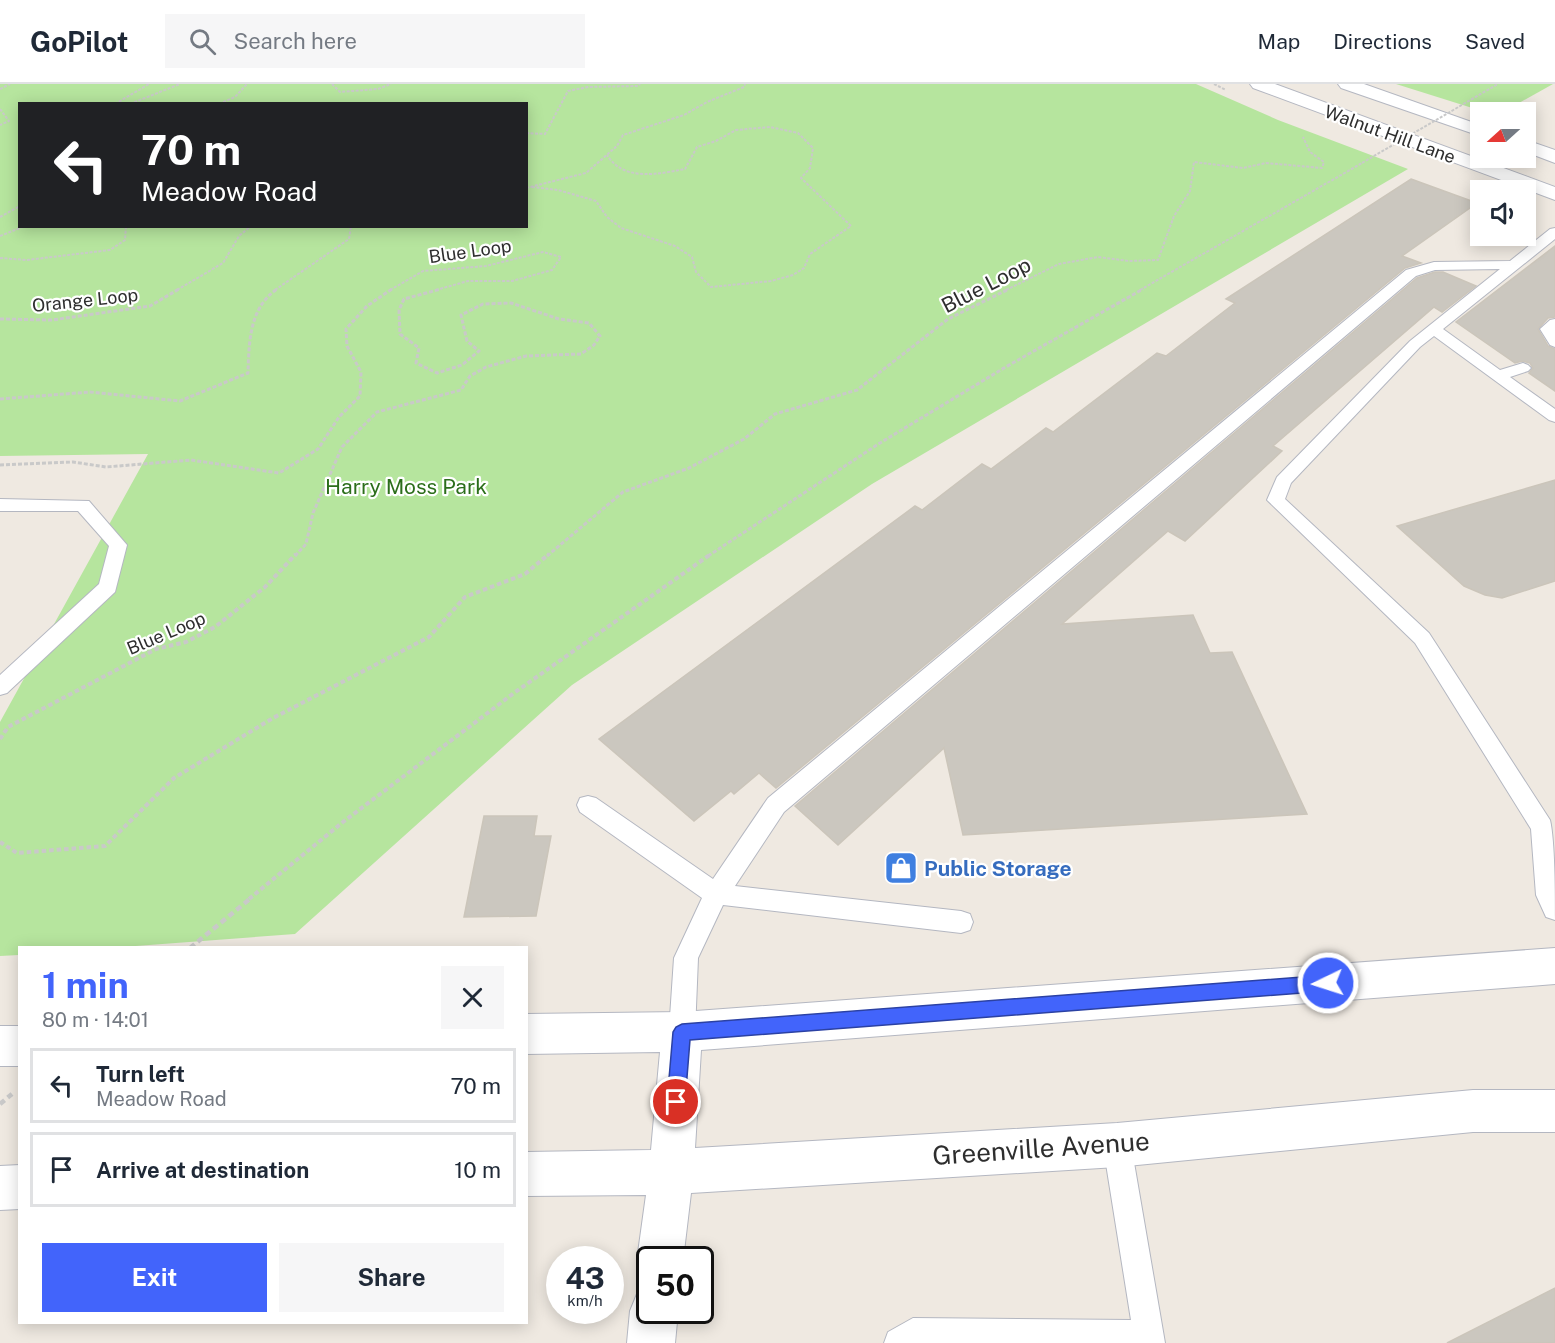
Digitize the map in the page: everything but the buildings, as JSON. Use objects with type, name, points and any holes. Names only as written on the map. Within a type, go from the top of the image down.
[{"type":"main road","name":"Walnut Hill Lane","points":[[1259,84],[1555,194]]},
{"type":"main road","name":"Walnut Hill Lane","points":[[1347,84],[1470,127]]},
{"type":"main road","points":[[1536,150],[1555,157]]},
{"type":"main road","points":[[528,1034],[682,1032],[1555,966]]},
{"type":"main road","points":[[662,1246],[671,1172],[682,1032]]},
{"type":"main road","points":[[0,1046],[18,1046]]},
{"type":"main road","name":"Greenville Avenue","points":[[528,1174],[671,1172],[1117,1145],[1473,1111],[1555,1111]]},
{"type":"main road","points":[[0,1188],[18,1187]]},
{"type":"main road","points":[[651,1343],[653,1324]]},
{"type":"lane","points":[[1555,232],[1415,344],[1283,481],[1276,500],[1422,638],[1542,827],[1548,895],[1555,909]]},
{"type":"lane","points":[[682,1032],[686,958],[716,894],[776,805],[1412,273],[1434,266],[1513,266]]},
{"type":"lane","points":[[1555,323],[1547,329],[1555,342]]},
{"type":"lane","points":[[1433,329],[1555,417]]},
{"type":"lane","points":[[1498,376],[1523,368]]},
{"type":"lane","points":[[0,505],[83,505],[118,545],[108,587],[0,687]]},
{"type":"lane","points":[[588,805],[716,894],[961,922]]},
{"type":"lane","points":[[899,1343],[913,1333],[1150,1340],[1117,1145]]},
{"type":"path","points":[[0,89],[10,84]]},
{"type":"path","points":[[118,102],[149,84]]},
{"type":"path","points":[[135,102],[180,84]]},
{"type":"path","points":[[224,102],[235,97],[247,84]]},
{"type":"path","points":[[332,84],[340,92],[378,89],[391,84]]},
{"type":"path","points":[[528,133],[545,134],[568,91],[588,87],[638,86],[640,84]]},
{"type":"path","points":[[532,188],[586,173],[617,146],[623,135],[684,115],[707,102],[744,87],[745,84]]},
{"type":"path","points":[[1214,84],[1236,94]]},
{"type":"path","points":[[192,946],[343,822],[514,693],[692,566],[880,443],[1004,368],[1498,84]]},
{"type":"path","points":[[0,109],[9,121],[0,125]]},
{"type":"path","points":[[528,188],[558,190],[596,201],[607,217],[621,228],[675,246],[692,257],[696,272],[711,287],[767,282],[800,272],[808,262],[810,254],[852,226],[801,178],[810,168],[813,148],[798,133],[770,127],[736,130],[716,141],[698,147],[691,155],[685,169],[659,174],[637,173],[615,166],[607,155]]},
{"type":"path","name":"Blue Loop","points":[[0,842],[17,853],[105,846],[174,778],[273,718],[429,638],[465,597],[525,574],[623,492],[689,468],[744,439],[775,414],[857,390],[948,319],[1059,264],[1098,257],[1129,261],[1158,260],[1174,216],[1190,191],[1194,162],[1243,168],[1266,163],[1322,168],[1324,162],[1310,152],[1301,133]]},
{"type":"path","points":[[0,216],[18,207]]},
{"type":"path","points":[[0,236],[20,228]]},
{"type":"path","points":[[0,258],[27,260],[110,250],[124,240],[126,228]]},
{"type":"path","name":"Orange Loop","points":[[0,319],[52,320],[150,306],[223,263],[239,236],[249,228]]},
{"type":"path","points":[[0,399],[90,392],[180,401],[248,373],[249,333],[266,296],[349,239],[351,228]]},
{"type":"path","name":"Blue Loop","points":[[0,465],[73,462],[106,467],[192,460],[279,473],[318,449],[339,417],[360,396],[361,372],[347,346],[346,329],[367,306],[397,285],[423,271],[486,267],[543,252],[561,257],[552,270],[512,281],[468,281],[404,298],[399,310],[400,334],[419,348],[416,363],[437,373],[462,365],[479,351],[467,341],[461,315],[483,304],[511,303],[559,319],[590,323],[600,336],[593,346],[572,357],[541,354],[492,364],[470,375],[461,390],[377,412],[342,447],[313,513],[306,544],[265,587],[215,627],[186,642],[156,649],[8,727],[0,739]]},
{"type":"green space","name":"Harry Moss Park","points":[[0,84],[1196,84],[1278,120],[1408,169],[872,484],[572,685],[295,934],[136,946],[18,946],[18,955],[0,956],[0,722],[148,454],[0,456]]},
{"type":"green space","points":[[1396,84],[1553,84],[1521,102],[1470,102],[1470,107]]},
{"type":"place","name":"Public Storage","points":[[901,868]]},
{"type":"route","points":[[676,1102],[682,1032],[1328,983]]}]
